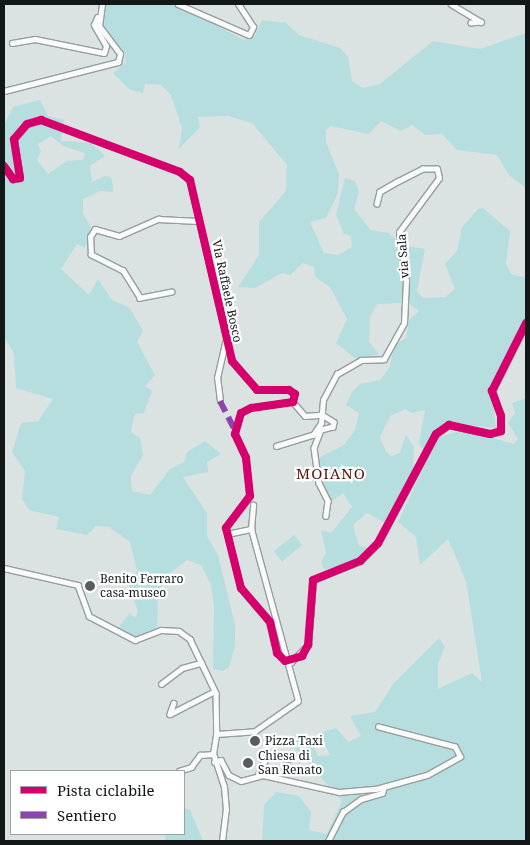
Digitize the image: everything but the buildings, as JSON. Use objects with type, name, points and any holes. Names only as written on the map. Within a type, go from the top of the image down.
[{"type":"street","points":[[12,43],[35,39],[104,53],[106,46],[94,25],[102,4]]},
{"type":"street","points":[[178,4],[249,35],[253,27],[238,4]]},
{"type":"street","points":[[451,4],[480,22],[471,23]]},
{"type":"street","points":[[4,91],[115,65],[120,54],[97,18]]},
{"type":"street","name":"Via Raffaele Bosco","points":[[4,166],[13,179],[20,178],[14,139],[32,121],[49,122],[180,172],[192,184],[198,221],[211,262],[225,341],[239,372],[252,387],[289,390],[295,394],[293,402]]},
{"type":"street","name":"via Sala","points":[[321,414],[327,392],[342,370],[361,360],[384,359],[395,342],[405,318],[400,232],[432,188],[438,172],[432,168],[406,177],[380,192],[377,204]]},
{"type":"street","points":[[172,292],[140,298],[123,271],[91,255],[91,232],[95,229],[119,236],[158,219],[198,221]]},
{"type":"street","points":[[291,662],[308,645],[313,580],[360,561],[378,543],[436,434],[449,425],[490,434],[501,431],[502,416],[492,391],[526,323]]},
{"type":"street","points":[[220,401],[217,378],[225,341]]},
{"type":"street","points":[[291,662],[277,653],[272,626],[241,588],[227,534],[227,522],[250,496],[246,458],[235,434],[241,413],[250,408],[293,402],[305,416],[321,414],[334,422],[333,427],[321,430],[314,448],[319,483],[328,501],[326,516]]},
{"type":"street","points":[[276,446],[313,435],[321,414]]},
{"type":"street","points":[[217,732],[247,734],[296,705],[298,696],[291,662],[251,529],[253,504]]},
{"type":"street","points":[[227,534],[251,529]]},
{"type":"street","points":[[4,568],[78,585],[89,616],[135,640],[161,630],[179,631],[190,639],[213,692],[217,696],[217,732],[213,754],[214,762],[224,786],[222,841]]},
{"type":"street","points":[[161,684],[182,668],[202,663]]},
{"type":"street","points":[[174,703],[170,714],[213,692]]},
{"type":"street","points":[[214,762],[221,760],[229,775],[241,781],[258,775],[276,777],[334,792],[384,787],[427,775],[460,757],[454,748],[379,726]]},
{"type":"street","points":[[182,770],[191,767],[200,756],[213,754]]},
{"type":"street","points":[[258,775],[267,756],[289,760]]},
{"type":"street","points":[[328,841],[343,812],[361,800],[382,794],[384,787]]},
{"type":"shaded area","points":[[105,4],[175,4],[244,40],[255,35],[262,20],[286,23],[299,35],[340,48],[348,57],[352,81],[363,88],[380,84],[433,41],[480,49],[526,33],[526,188],[509,175],[497,155],[457,150],[442,134],[426,135],[412,125],[401,131],[381,121],[369,134],[330,126],[326,130],[326,142],[339,174],[338,193],[326,218],[310,222],[324,253],[338,255],[352,247],[351,236],[344,234],[336,215],[345,178],[355,181],[359,192],[354,209],[371,230],[389,233],[401,245],[425,249],[417,291],[423,298],[445,297],[455,289],[445,264],[457,251],[462,227],[478,209],[483,208],[510,231],[506,264],[511,274],[526,278],[526,317],[491,388],[496,428],[446,423],[431,436],[423,450],[419,443],[425,410],[411,413],[406,409],[390,416],[380,437],[386,452],[391,456],[400,453],[406,435],[414,447],[413,470],[387,524],[367,513],[353,525],[359,546],[371,548],[353,562],[324,570],[321,562],[326,553],[321,530],[331,533],[352,507],[343,493],[331,502],[321,489],[316,459],[344,445],[355,430],[359,413],[346,405],[352,392],[360,384],[380,380],[390,367],[394,345],[406,338],[409,320],[419,311],[408,303],[377,304],[370,317],[369,342],[379,354],[356,359],[336,343],[347,319],[330,287],[315,277],[314,267],[303,263],[290,275],[282,273],[255,288],[238,287],[259,255],[259,222],[286,191],[287,165],[252,123],[228,116],[198,117],[200,127],[179,149],[182,128],[171,95],[161,85],[145,84],[143,93],[130,90],[113,73],[126,62],[124,51],[100,24]]},
{"type":"shaded area","points":[[40,100],[48,116],[64,120],[61,141],[91,143],[105,156],[90,166],[92,182],[105,176],[111,177],[113,192],[100,191],[83,199],[83,214],[91,227],[85,248],[77,244],[61,269],[89,295],[98,279],[112,300],[129,307],[143,331],[137,342],[155,375],[145,386],[152,391],[144,413],[135,414],[131,432],[140,438],[143,455],[131,476],[132,491],[150,495],[170,469],[184,462],[187,452],[205,441],[221,454],[207,462],[208,472],[183,477],[207,513],[207,536],[218,555],[235,625],[235,646],[229,667],[223,671],[213,669],[214,606],[211,585],[201,565],[187,560],[165,577],[158,592],[157,629],[133,638],[118,628],[130,613],[135,618],[138,612],[128,582],[137,571],[130,542],[109,527],[96,526],[87,535],[56,529],[59,517],[29,510],[22,499],[25,471],[12,452],[21,423],[38,421],[53,399],[16,388],[14,353],[4,337],[4,125],[13,107]],"holes":[[[51,136],[63,146],[85,153],[83,160],[67,161],[48,174],[37,160],[41,151],[38,144]]]},
{"type":"shaded area","points":[[526,398],[526,841],[262,841],[264,805],[276,792],[299,796],[311,812],[309,830],[327,834],[342,801],[292,745],[298,739],[311,740],[318,756],[330,755],[320,733],[336,728],[348,742],[361,736],[350,716],[375,712],[394,683],[439,638],[445,647],[438,664],[438,689],[472,673],[482,682],[466,581],[448,539],[420,565],[416,537],[398,522],[438,437],[464,430],[514,444],[518,439],[508,423],[515,413],[512,403]]},
{"type":"shaded area","points":[[294,535],[302,545],[282,561],[274,551]]},
{"type":"shaded area","points":[[185,808],[190,810],[203,841],[165,841],[166,835],[185,835]]},
{"type":"marked path","points":[[220,401],[234,429]]},
{"type":"cycle path","points":[[4,166],[13,179],[20,178],[14,139],[27,124],[41,120],[180,172],[190,180],[232,361],[257,390],[289,390],[295,394],[293,402],[251,408],[241,413],[235,434],[246,458],[250,496],[226,528],[241,588],[270,622],[277,653],[285,661],[302,656],[308,645],[313,580],[360,561],[378,543],[436,434],[449,425],[490,434],[501,431],[501,416],[492,391],[526,323]]},
{"type":"place","name":"Benito Ferraro casa-museo","points":[[90,586]]},
{"type":"place","name":"Pizza Taxi","points":[[255,741]]},
{"type":"place","name":"Chiesa di San Renato","points":[[248,763]]},
{"type":"district","name":"MOIANO","points":[[331,474]]}]
